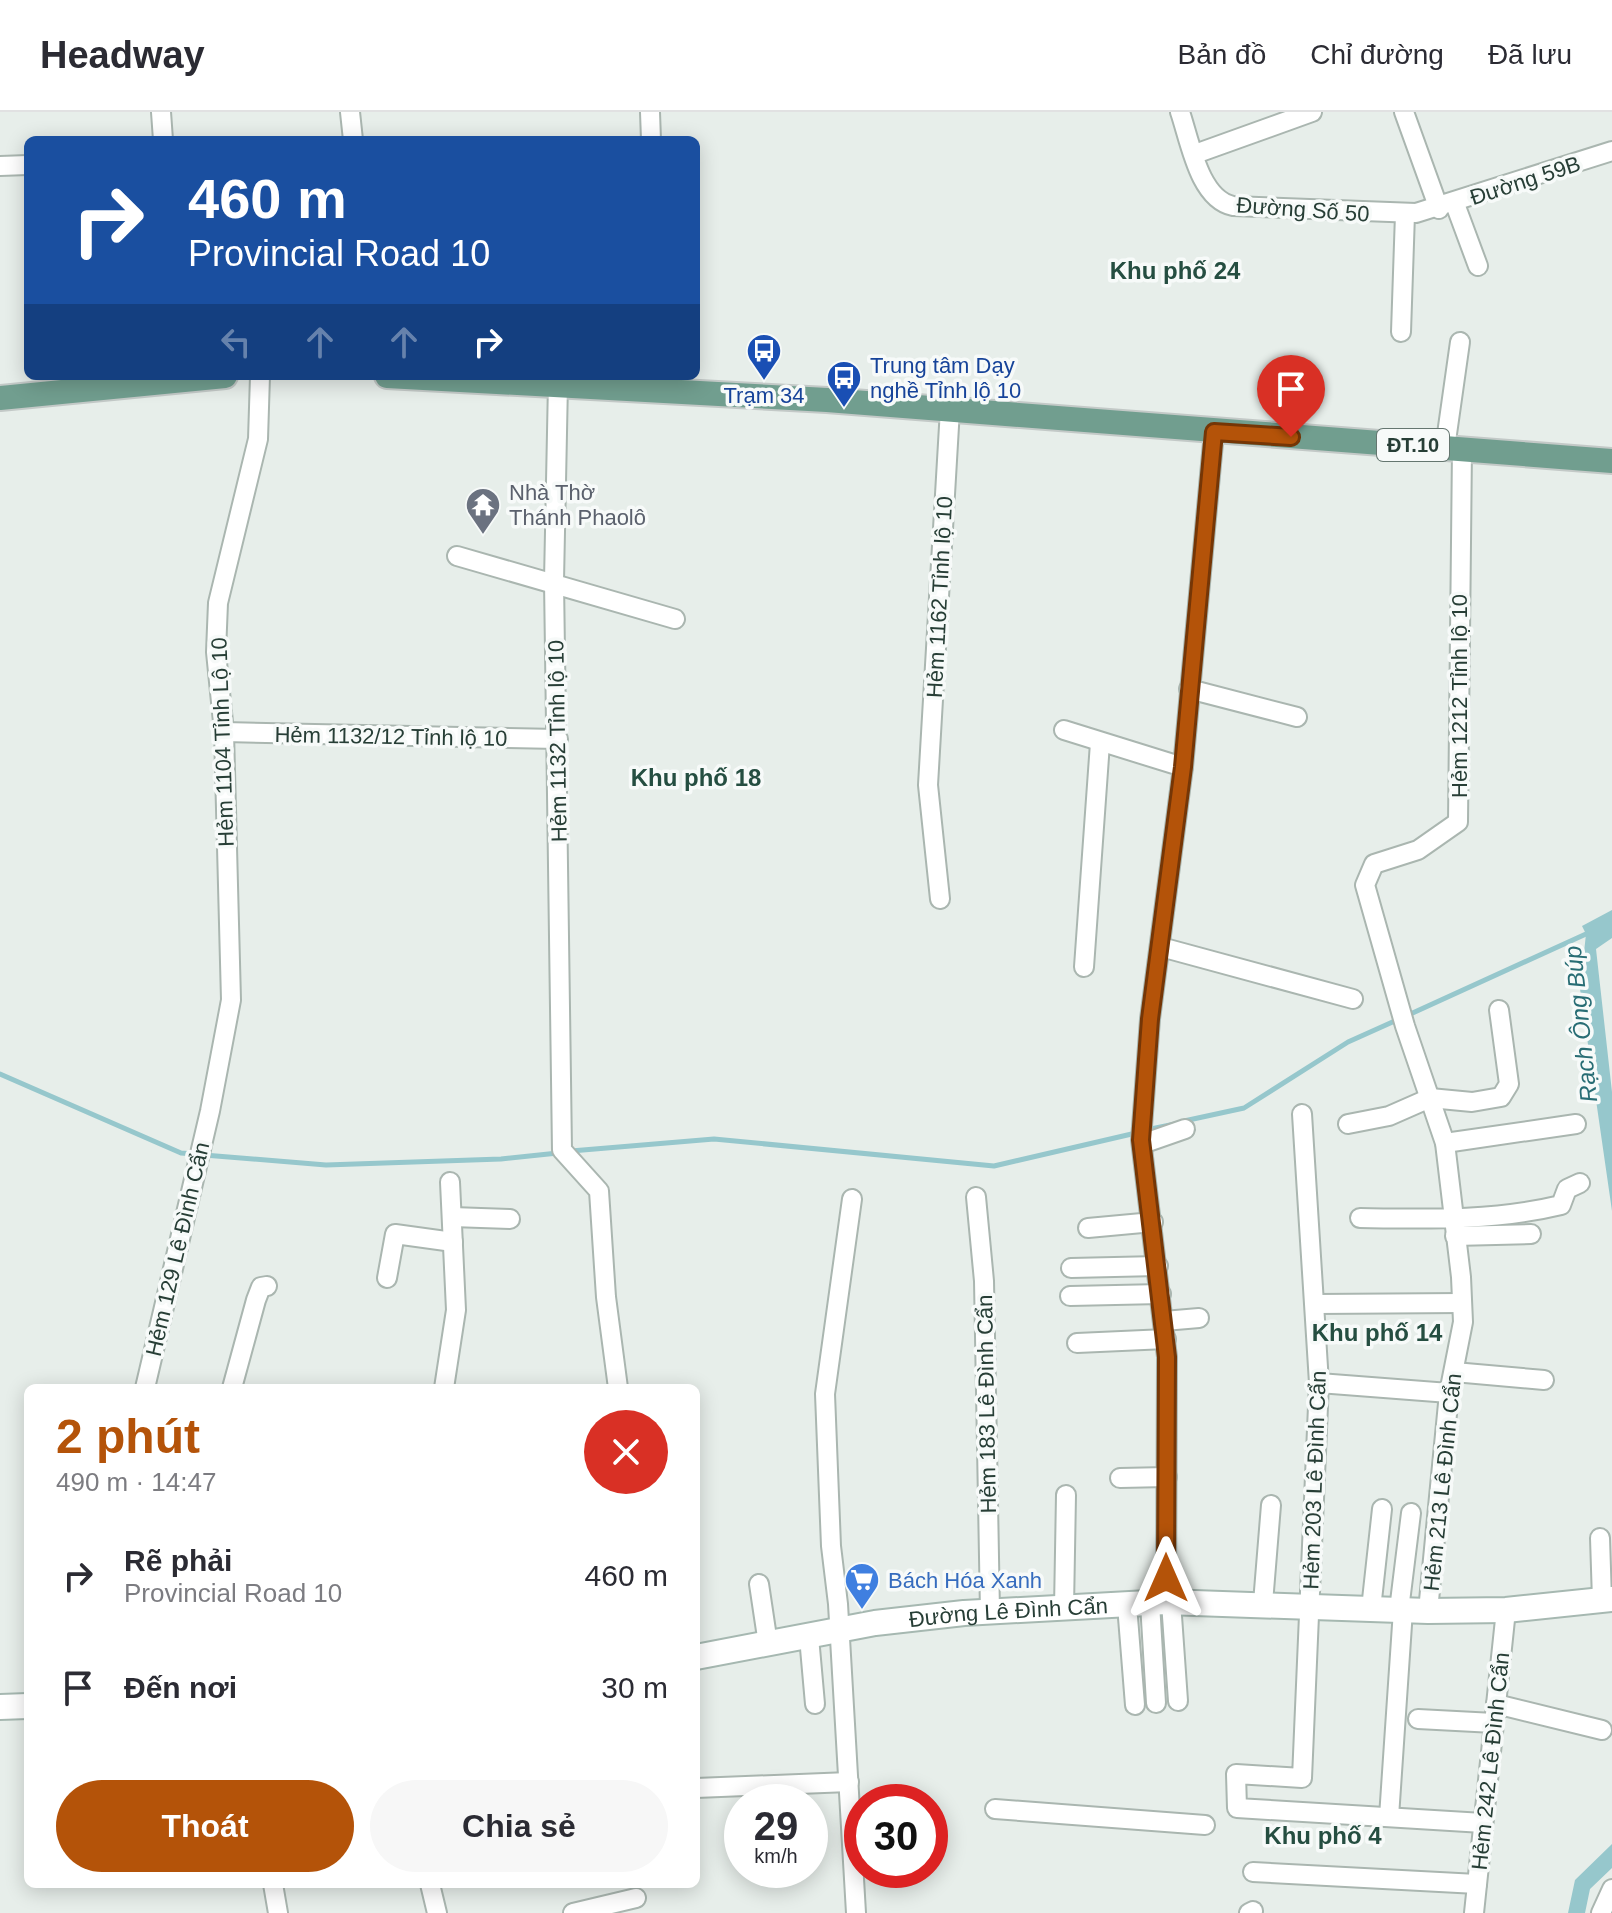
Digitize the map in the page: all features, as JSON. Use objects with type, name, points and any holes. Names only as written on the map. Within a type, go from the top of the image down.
[{"type":"main road","points":[[0,398],[184,380]]},
{"type":"main road","name":"ĐT.10","points":[[485,380],[648,382],[1214,432],[1612,461]]},
{"type":"street","points":[[161,112],[163,136]]},
{"type":"street","points":[[350,112],[353,136]]},
{"type":"street","points":[[650,112],[651,136]]},
{"type":"street","name":"Đường Số 50","points":[[1180,112],[1209,191],[1225,204],[1405,214],[1447,206]]},
{"type":"street","points":[[1195,154],[1312,112]]},
{"type":"street","points":[[1404,112],[1478,266]]},
{"type":"street","name":"Đường 59B","points":[[1447,206],[1612,151]]},
{"type":"street","points":[[0,166],[24,165]]},
{"type":"street","points":[[1401,332],[1405,214]]},
{"type":"street","points":[[1454,448],[1460,342]]},
{"type":"street","name":"Hẻm 1104 Tỉnh Lộ 10","points":[[210,1111],[231,1000],[224,732],[216,652],[218,603],[258,439],[260,380]]},
{"type":"street","name":"Hẻm 1132 Tỉnh lộ 10","points":[[558,383],[554,581],[562,1150],[599,1191],[606,1297],[617,1384]]},
{"type":"street","name":"Hẻm 1162 Tỉnh lộ 10","points":[[940,899],[928,785],[950,409]]},
{"type":"street","points":[[1135,1705],[1153,1603],[1167,1477],[1165,1330],[1142,1142],[1145,1089],[1183,767],[1214,432]]},
{"type":"street","name":"Hẻm 1212 Tỉnh lộ 10","points":[[1405,1026],[1365,885],[1374,864],[1418,850],[1458,822],[1454,448]]},
{"type":"street","points":[[457,556],[554,581],[675,619]]},
{"type":"street","points":[[1189,689],[1297,717]]},
{"type":"street","points":[[1064,730],[1183,767]]},
{"type":"street","name":"Hẻm 1132/12 Tỉnh lộ 10","points":[[224,732],[558,739]]},
{"type":"street","points":[[1084,967],[1100,743]]},
{"type":"street","points":[[1161,947],[1353,999]]},
{"type":"street","points":[[1348,1124],[1389,1116],[1430,1098],[1472,1102],[1501,1097],[1509,1084],[1499,1010]]},
{"type":"street","name":"Hẻm 213 Lê Đình Cẩn","points":[[1405,1026],[1445,1143],[1463,1322],[1449,1393],[1428,1611]]},
{"type":"street","name":"Hẻm 129 Lê Đình Cẩn","points":[[146,1384],[210,1111]]},
{"type":"street","name":"Hẻm 203 Lê Đình Cẩn","points":[[1302,1114],[1319,1383],[1302,1778],[1236,1774],[1237,1808],[1389,1817]]},
{"type":"street","points":[[1445,1143],[1576,1124]]},
{"type":"street","points":[[1142,1142],[1185,1129]]},
{"type":"street","points":[[445,1384],[456,1310],[450,1182]]},
{"type":"street","points":[[1454,1228],[1561,1205],[1567,1189],[1580,1183]]},
{"type":"street","name":"Hẻm 183 Lê Đình Cẩn","points":[[976,1197],[984,1281],[990,1612]]},
{"type":"street","points":[[852,1199],[825,1394],[856,1913]]},
{"type":"street","points":[[452,1217],[510,1219]]},
{"type":"street","points":[[1360,1218],[1531,1234]]},
{"type":"street","points":[[1088,1228],[1153,1222]]},
{"type":"street","points":[[387,1278],[395,1234],[453,1242]]},
{"type":"street","points":[[1071,1268],[1158,1266]]},
{"type":"street","points":[[233,1384],[256,1300],[261,1287],[267,1286]]},
{"type":"street","points":[[1070,1296],[1161,1294]]},
{"type":"street","points":[[1316,1304],[1462,1303]]},
{"type":"street","points":[[1077,1343],[1165,1330],[1199,1318]]},
{"type":"street","points":[[1454,1372],[1544,1380]]},
{"type":"street","points":[[1319,1383],[1449,1393]]},
{"type":"street","points":[[1120,1478],[1167,1477]]},
{"type":"street","points":[[1064,1608],[1066,1495]]},
{"type":"street","points":[[1263,1603],[1271,1505]]},
{"type":"street","points":[[1371,1609],[1382,1509]]},
{"type":"street","points":[[1411,1513],[1401,1610],[1389,1817],[1483,1823]]},
{"type":"street","points":[[1600,1538],[1607,1600]]},
{"type":"street","points":[[759,1584],[768,1644]]},
{"type":"street","name":"Đường Lê Đình Cẩn","points":[[700,1656],[916,1617],[990,1612],[1153,1603],[1263,1603],[1428,1611],[1506,1610],[1607,1600]]},
{"type":"street","points":[[1153,1603],[1178,1701]]},
{"type":"street","points":[[1153,1603],[1156,1703]]},
{"type":"street","name":"Hẻm 242 Lê Đình Cẩn","points":[[1474,1913],[1506,1610]]},
{"type":"street","points":[[809,1637],[815,1704]]},
{"type":"street","points":[[0,1707],[24,1706]]},
{"type":"street","points":[[1418,1719],[1495,1714],[1602,1730]]},
{"type":"street","points":[[700,1788],[849,1782]]},
{"type":"street","points":[[995,1809],[1205,1825]]},
{"type":"street","points":[[1253,1872],[1477,1884]]},
{"type":"street","points":[[274,1888],[278,1913]]},
{"type":"street","points":[[431,1888],[437,1913]]},
{"type":"street","points":[[1601,1913],[1612,1889]]},
{"type":"street","points":[[573,1913],[636,1898]]},
{"type":"water","name":"Rạch Ông Búp","points":[[1612,910],[1612,938],[1596,949],[1612,1092],[1612,1211],[1580,989],[1586,934],[1582,926]]},
{"type":"water","points":[[1612,1844],[1612,1868],[1590,1889],[1585,1913],[1568,1913],[1575,1880]]},
{"type":"waterway","points":[[1406,1016],[1586,934]]},
{"type":"waterway","points":[[1184,1121],[1244,1108],[1348,1042],[1397,1020]]},
{"type":"waterway","points":[[0,1074],[181,1153],[194,1154]]},
{"type":"waterway","points":[[1146,1130],[1175,1124]]},
{"type":"waterway","points":[[571,1151],[714,1139],[994,1166],[1136,1133]]},
{"type":"waterway","points":[[204,1155],[326,1165],[501,1159],[558,1153]]},
{"type":"place","name":"Trạm 34","points":[[764,382]]},
{"type":"place","name":"Trung tâm Dạy nghề Tỉnh lộ 10","points":[[844,409]]},
{"type":"place","name":"Nhà Thờ Thánh Phaolô","points":[[483,536]]},
{"type":"place","name":"Bách Hóa Xanh","points":[[862,1611]]},
{"type":"district","name":"Khu phố 24","points":[[1175,271]]},
{"type":"district","name":"Khu phố 18","points":[[696,778]]},
{"type":"district","name":"Khu phố 14","points":[[1377,1333]]},
{"type":"district","name":"Khu phố 4","points":[[1323,1836]]},
{"type":"route","points":[[1166,1578],[1167,1357],[1141,1140],[1150,1019],[1183,767],[1214,432],[1291,437]]}]
